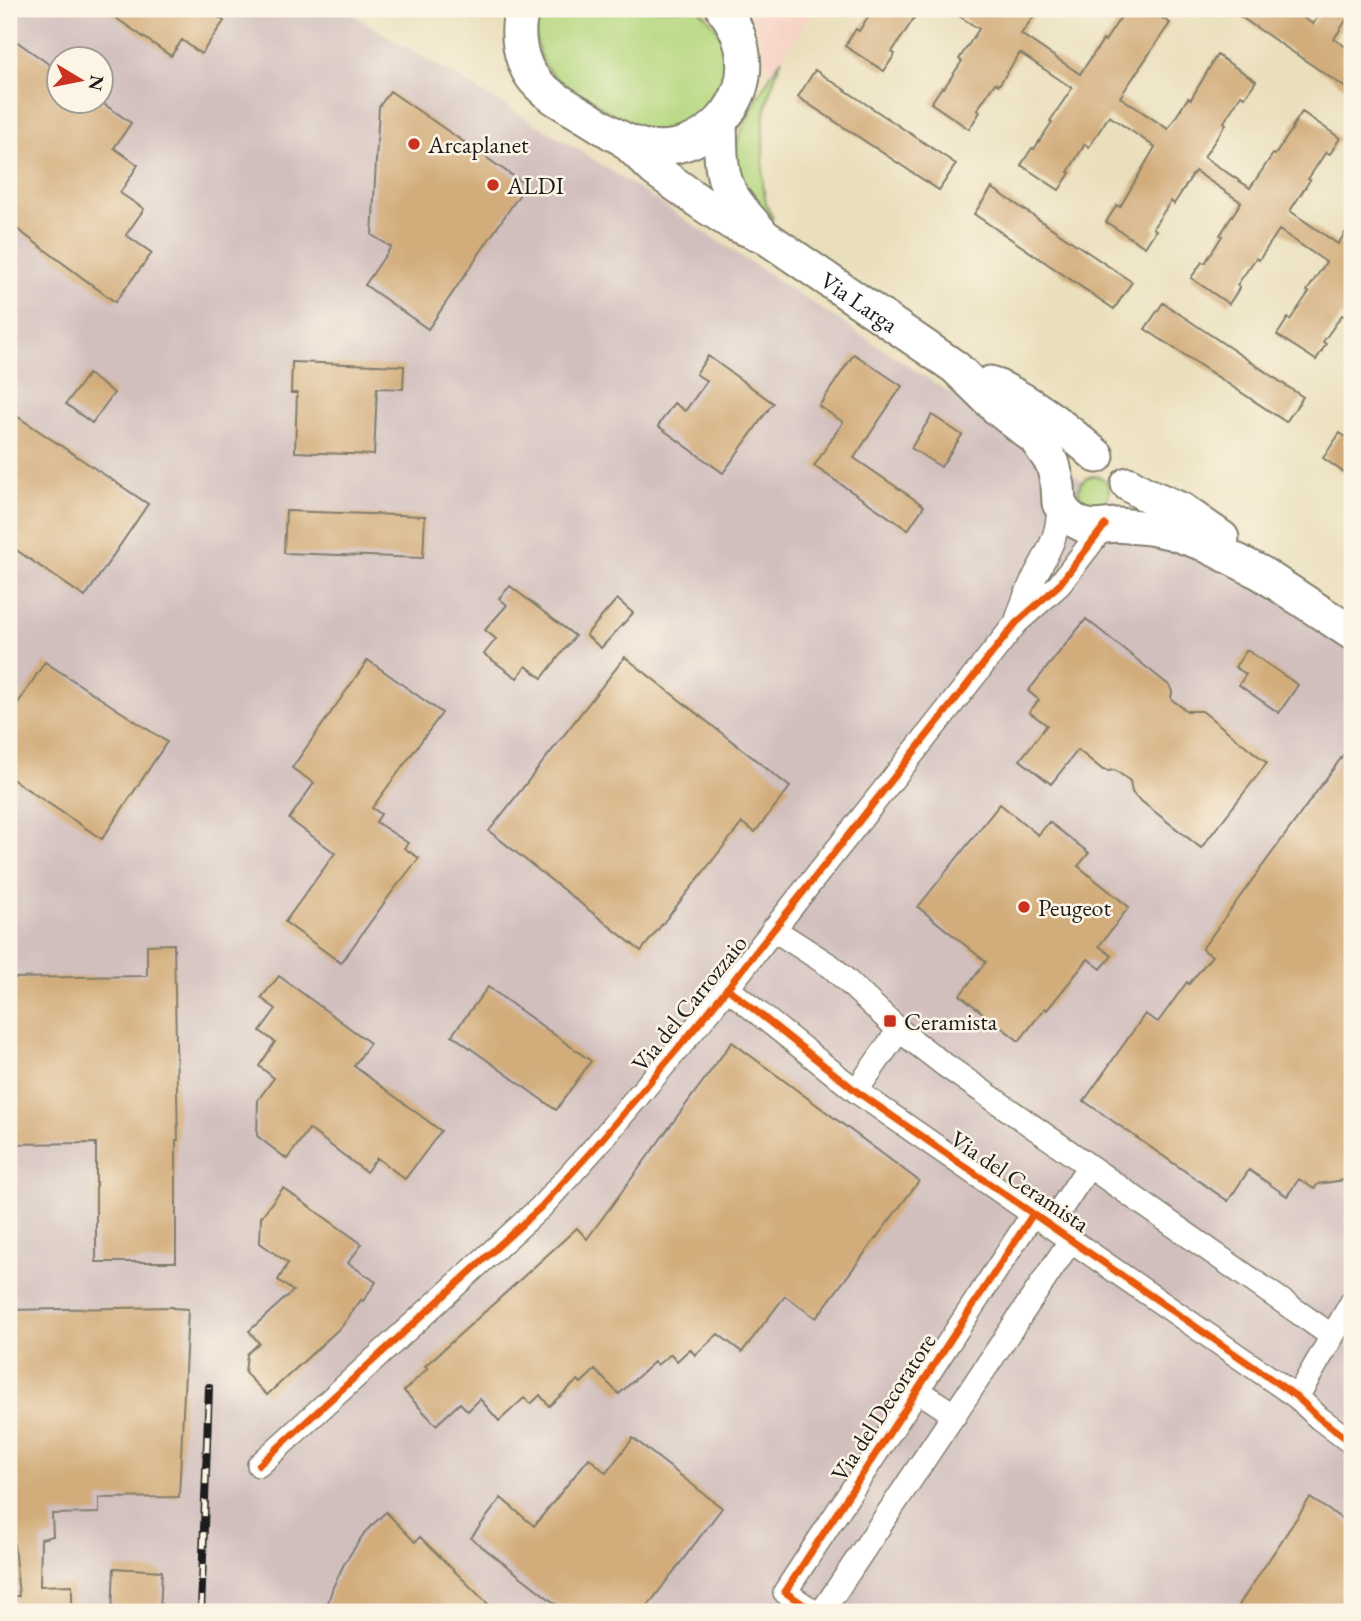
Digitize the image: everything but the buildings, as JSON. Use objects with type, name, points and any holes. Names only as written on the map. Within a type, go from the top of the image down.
[{"type":"main road","points":[[523,9],[521,49],[536,82],[556,99],[624,140],[658,148],[681,145],[705,135],[720,122],[736,99],[744,72],[741,40],[734,23],[723,9]]},
{"type":"main road","name":"Via Larga","points":[[720,122],[724,176],[729,190],[764,236]]},
{"type":"main road","name":"Via Larga","points":[[624,140],[654,169],[704,205],[732,223],[764,236],[955,367],[1024,401],[1059,423],[1097,456],[1113,462],[1125,475],[1128,484],[1182,510],[1211,529],[1261,573]]},
{"type":"main road","name":"Via Larga","points":[[955,367],[999,410],[1035,438],[1053,464],[1065,513],[1073,520],[1094,527],[1105,525],[1150,528],[1204,544],[1261,573],[1352,633]]},
{"type":"main road","points":[[1059,494],[1062,476],[1068,467],[1086,457],[1097,456]]},
{"type":"main road","points":[[1105,525],[1121,513],[1129,494],[1128,484]]},
{"type":"street","name":"Via del Carrozzaio","points":[[1016,623],[1025,597],[1056,535],[1059,494]]},
{"type":"street","name":"Via del Carrozzaio","points":[[259,1465],[541,1207],[596,1146],[727,988],[1016,623],[1059,585],[1105,525]]},
{"type":"street","name":"Via del Ceramista","points":[[774,929],[832,967],[899,1030],[942,1063],[1332,1336]]},
{"type":"street","name":"Via del Ceramista","points":[[727,988],[856,1091],[1297,1397],[1352,1443]]},
{"type":"street","points":[[856,1091],[899,1030]]},
{"type":"street","name":"Via del Ceramista","points":[[1042,1219],[1089,1166]]},
{"type":"street","name":"Via del Decoratore","points":[[814,1612],[785,1591],[917,1390],[1042,1219]]},
{"type":"street","points":[[822,1612],[1071,1240]]},
{"type":"street","points":[[1297,1397],[1352,1302]]},
{"type":"street","name":"Via del Decoratore","points":[[917,1390],[955,1415]]},
{"type":"shaded area","points":[[9,9],[343,9],[582,152],[1099,491],[1352,641],[1352,1612],[9,1612]]},
{"type":"shaded area","points":[[749,9],[815,9],[769,76],[759,36]]},
{"type":"green space","points":[[439,9],[497,9],[468,17]]},
{"type":"green space","points":[[540,9],[698,9],[712,22],[725,46],[727,65],[722,87],[708,109],[687,125],[662,131],[634,126],[570,88],[549,71],[537,46],[536,27]]},
{"type":"green space","points":[[782,58],[770,90],[763,122],[763,186],[766,204],[773,219],[760,209],[742,182],[734,167],[734,156],[750,111]]},
{"type":"green space","points":[[1094,476],[1105,480],[1109,491],[1105,502],[1094,506],[1083,502],[1079,491],[1083,480]]},
{"type":"railway","points":[[201,1612],[209,1387]]},
{"type":"cycle path","points":[[259,1465],[541,1207],[596,1146],[706,1015],[1016,623],[1059,585],[1105,525]]},
{"type":"cycle path","points":[[727,988],[856,1091],[1297,1397],[1352,1443]]},
{"type":"cycle path","points":[[814,1612],[785,1592],[1033,1214]]},
{"type":"place","name":"Arcaplanet","points":[[414,144]]},
{"type":"place","name":"ALDI","points":[[493,185]]},
{"type":"place","name":"Peugeot","points":[[1024,907]]},
{"type":"place","name":"Ceramista","points":[[890,1021]]}]
